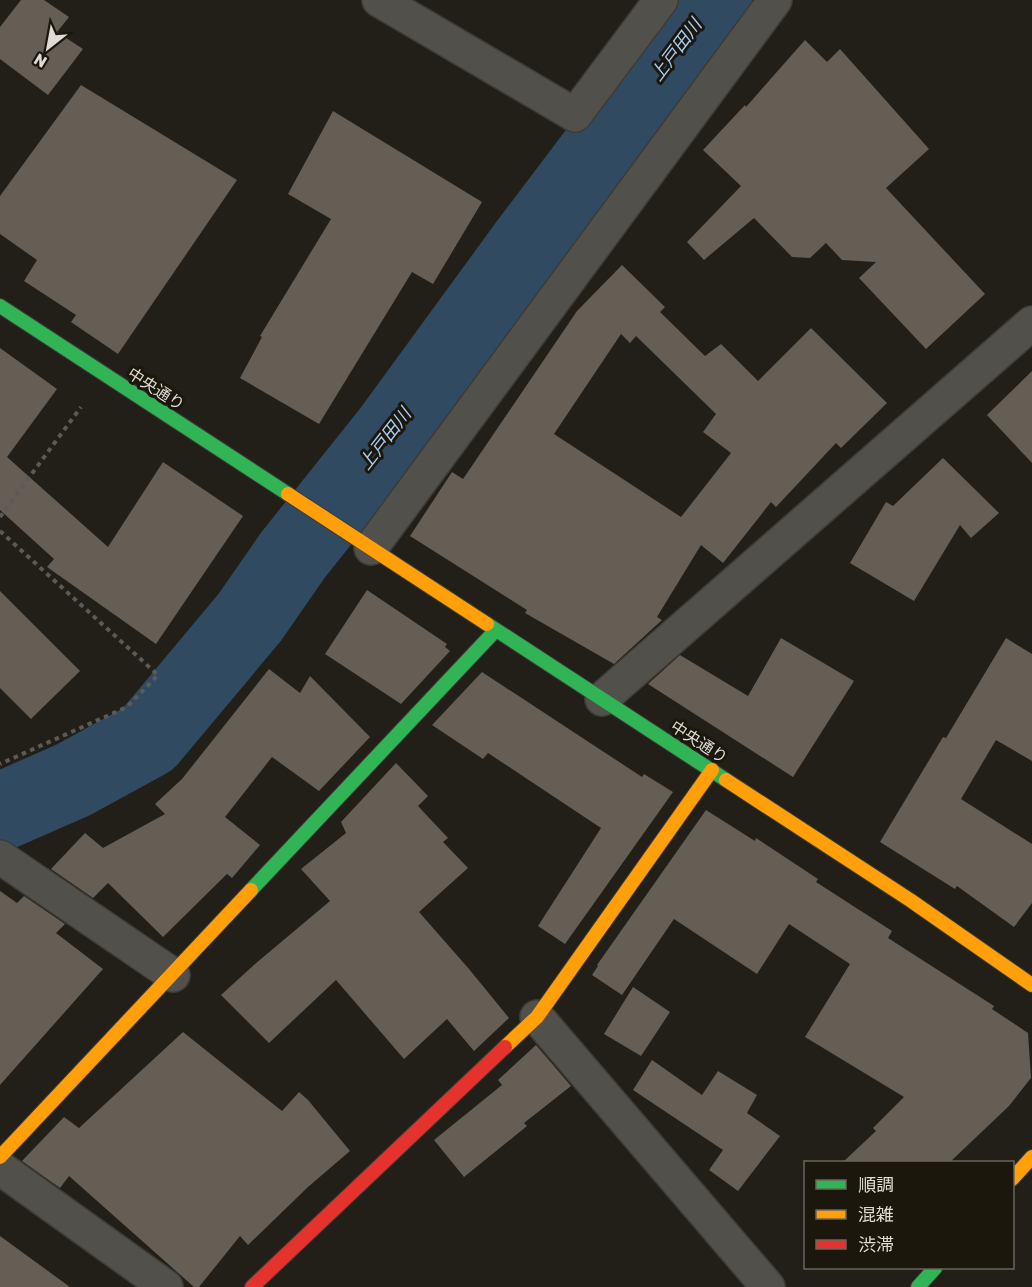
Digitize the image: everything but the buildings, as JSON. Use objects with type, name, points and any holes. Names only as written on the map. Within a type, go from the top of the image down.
[{"type":"street","points":[[380,0],[575,115],[661,0]]},
{"type":"street","points":[[358,540],[775,0]]},
{"type":"street","name":"中央通り","points":[[0,306],[910,900],[1032,986]]},
{"type":"street","points":[[602,699],[1032,323]]},
{"type":"street","points":[[0,1157],[495,631]]},
{"type":"street","points":[[252,1287],[537,1017],[712,770]]},
{"type":"street","points":[[0,857],[173,975]]},
{"type":"street","points":[[537,1017],[768,1287]]},
{"type":"street","points":[[1014,1177],[1032,1157]]},
{"type":"street","points":[[0,1168],[166,1287]]},
{"type":"street","points":[[918,1287],[934,1269]]},
{"type":"path","points":[[0,517],[105,375]]},
{"type":"path","points":[[0,531],[158,675],[127,707],[0,764]]},
{"type":"waterway","name":"上戸田川","points":[[0,812],[73,780],[148,739],[250,617],[293,555],[392,431],[527,246],[713,0]]},
{"type":"traffic: fast","points":[[0,306],[288,494]]},
{"type":"traffic: fast","points":[[487,624],[726,780]]},
{"type":"traffic: fast","points":[[251,890],[495,631]]},
{"type":"traffic: fast","points":[[918,1287],[934,1269]]},
{"type":"traffic: slow","points":[[288,494],[487,624]]},
{"type":"traffic: slow","points":[[505,1047],[537,1017],[712,770]]},
{"type":"traffic: slow","points":[[726,780],[910,900],[1032,985]]},
{"type":"traffic: slow","points":[[0,1157],[251,890]]},
{"type":"traffic: slow","points":[[1014,1177],[1032,1157]]},
{"type":"traffic: jam","points":[[252,1287],[505,1047]]}]
